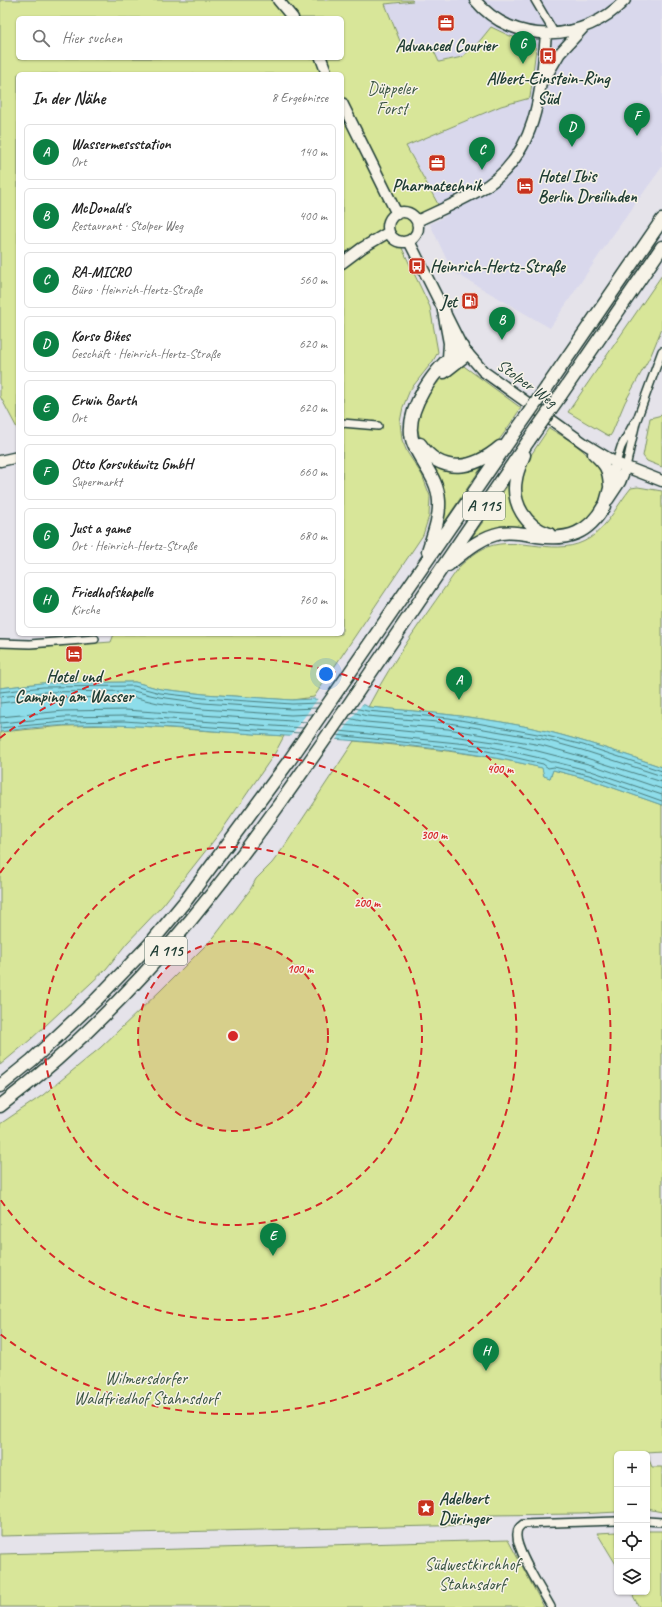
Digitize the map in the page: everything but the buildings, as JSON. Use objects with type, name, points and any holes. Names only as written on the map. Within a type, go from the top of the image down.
[{"type":"highway","name":"A 115","points":[[0,1086],[67,1028],[124,972],[149,945],[191,894],[289,761],[662,220]]},
{"type":"highway","name":"A 115","points":[[0,1106],[28,1085],[107,1014],[182,933],[230,873],[304,771],[662,247]]},
{"type":"highway","points":[[444,311],[450,343],[449,358]]},
{"type":"highway","points":[[424,564],[435,528],[439,500],[433,478],[413,444],[411,428],[414,409],[417,400],[449,358],[465,350]]},
{"type":"highway","points":[[428,386],[465,350]]},
{"type":"highway","points":[[411,428],[418,443],[424,451],[443,464],[453,466],[467,466],[481,461],[492,454],[514,434]]},
{"type":"highway","points":[[529,440],[516,478],[515,494],[517,503],[523,515],[529,522],[542,532],[560,538]]},
{"type":"highway","points":[[438,573],[468,548],[482,540],[501,533],[521,533],[560,538],[571,536],[590,526],[604,506]]},
{"type":"street","points":[[278,0],[291,16]]},
{"type":"street","points":[[475,0],[491,16],[502,22],[520,29],[551,34],[583,28],[613,12],[625,0]]},
{"type":"street","points":[[416,221],[488,184],[504,171],[526,143],[534,118],[551,34],[535,0]]},
{"type":"street","points":[[541,85],[560,53],[583,28]]},
{"type":"street","points":[[322,60],[326,72]]},
{"type":"street","points":[[344,107],[397,214]]},
{"type":"street","points":[[397,214],[410,214],[416,221],[417,232],[409,241],[400,242],[395,240],[389,232],[388,228],[390,219],[397,214]]},
{"type":"street","points":[[344,262],[362,248],[389,232]]},
{"type":"street","name":"Stolper Weg","points":[[409,241],[465,350],[483,371],[585,444],[616,463],[662,481]]},
{"type":"street","points":[[604,506],[620,482],[626,467],[636,422],[662,351]]},
{"type":"street","points":[[604,506],[616,463],[625,439],[636,422]]},
{"type":"street","points":[[344,423],[378,426]]},
{"type":"street","points":[[585,444],[588,451],[603,463],[607,469],[609,486]]},
{"type":"street","points":[[0,461],[16,457]]},
{"type":"street","points":[[0,643],[30,644],[95,639]]},
{"type":"street","points":[[551,1607],[521,1551],[516,1535],[518,1528],[523,1524],[614,1521]]},
{"type":"street","points":[[650,1521],[662,1522]]},
{"type":"shaded area","points":[[412,0],[662,0],[662,167],[610,239],[550,328],[452,271],[430,224],[446,216],[406,146],[501,106],[530,98],[536,48],[534,43],[510,36],[491,27],[478,43],[462,57],[438,62],[432,47],[404,51],[385,4]]},
{"type":"green space","name":"Düppeler Forst","points":[[0,0],[412,0],[413,1],[385,4],[404,51],[432,47],[439,62],[462,57],[478,43],[491,27],[510,36],[534,43],[536,48],[530,98],[501,106],[406,146],[439,206],[420,214],[398,207],[390,208],[389,217],[382,233],[388,241],[401,246],[430,307],[438,352],[433,361],[410,390],[403,407],[400,422],[402,440],[407,452],[422,475],[430,496],[429,516],[423,535],[314,697],[292,700],[204,694],[160,689],[135,682],[42,683],[0,688],[0,647],[33,648],[111,642],[113,636],[344,636],[344,72],[16,72],[16,426],[0,396]]},
{"type":"green space","points":[[400,216],[408,216],[415,223],[415,231],[408,238],[400,238],[393,231],[393,223]]},
{"type":"green space","points":[[662,275],[662,328],[651,355],[625,402],[612,433],[610,436],[607,435],[568,412]]},
{"type":"green space","points":[[461,364],[521,408],[500,439],[490,450],[466,460],[456,462],[440,457],[427,447],[419,433],[417,416],[419,408],[428,393],[434,386]]},
{"type":"green space","points":[[662,415],[662,467],[647,461],[643,456],[650,418]]},
{"type":"green space","points":[[549,428],[569,440],[597,464],[603,472],[605,487],[594,513],[588,521],[572,529],[561,531],[549,530],[530,517],[519,493],[523,467]]},
{"type":"green space","points":[[423,452],[434,461],[487,459],[439,530],[442,515]]},
{"type":"green space","points":[[512,479],[534,529],[467,544],[491,512],[495,506],[494,505]]},
{"type":"green space","points":[[638,487],[662,491],[662,767],[575,739],[524,726],[457,716],[368,707],[389,670],[412,635],[460,566],[469,558],[487,547],[500,544],[513,543],[565,547],[578,544],[590,538],[602,528],[631,488]]},
{"type":"green space","points":[[124,725],[284,736],[275,753],[222,830],[163,905],[127,943],[106,969],[30,1040],[0,1065],[0,732],[64,726]]},
{"type":"green space","name":"Wilmersdorfer Waldfriedhof Stahnsdorf","points":[[354,741],[448,751],[496,758],[543,768],[544,776],[550,778],[553,770],[588,779],[662,805],[662,1451],[614,1451],[614,1512],[487,1515],[476,1525],[0,1536],[0,1124],[43,1095],[100,1048],[160,991],[214,937],[250,890],[256,879],[272,863]]},
{"type":"green space","points":[[650,1462],[652,1467],[662,1467],[662,1512],[650,1510]]},
{"type":"green space","points":[[650,1531],[662,1531],[662,1607],[639,1607],[633,1595],[650,1595]]},
{"type":"green space","points":[[614,1532],[614,1561],[597,1533]]},
{"type":"green space","name":"Südwestkirchhof Stahnsdorf","points":[[508,1540],[544,1607],[0,1607],[0,1554]]},
{"type":"water","points":[[135,682],[160,689],[204,694],[292,700],[314,699],[365,705],[368,707],[502,722],[546,731],[590,743],[662,767],[662,805],[588,779],[553,770],[550,778],[544,776],[542,768],[507,760],[399,745],[159,727],[95,725],[63,726],[0,732],[0,688],[42,683]]},
{"type":"pier","points":[[319,697],[363,703],[335,741],[289,738]]},
{"type":"place","name":"Advanced Courier","points":[[446,23]]},
{"type":"place","name":"Albert-Einstein-Ring Süd","points":[[548,56]]},
{"type":"place","name":"Just a game","points":[[523,64]]},
{"type":"place","name":"Otto Korsukéwitz GmbH","points":[[637,136]]},
{"type":"place","name":"Korso Bikes","points":[[572,147]]},
{"type":"place","name":"Pharmatechnik","points":[[437,163]]},
{"type":"place","name":"RA-MICRO","points":[[482,170]]},
{"type":"place","name":"Hotel Ibis Berlin Dreilinden","points":[[525,186]]},
{"type":"place","name":"Heinrich-Hertz-Straße","points":[[417,266]]},
{"type":"place","name":"Jet","points":[[470,301]]},
{"type":"place","name":"McDonald's","points":[[502,340]]},
{"type":"place","name":"Hotel und Camping am Wasser","points":[[74,654]]},
{"type":"place","name":"Wassermessstation","points":[[459,700]]},
{"type":"place","name":"Erwin Barth","points":[[273,1256]]},
{"type":"place","name":"Friedhofskapelle","points":[[486,1371]]},
{"type":"place","name":"Adelbert Düringer","points":[[426,1508]]}]
